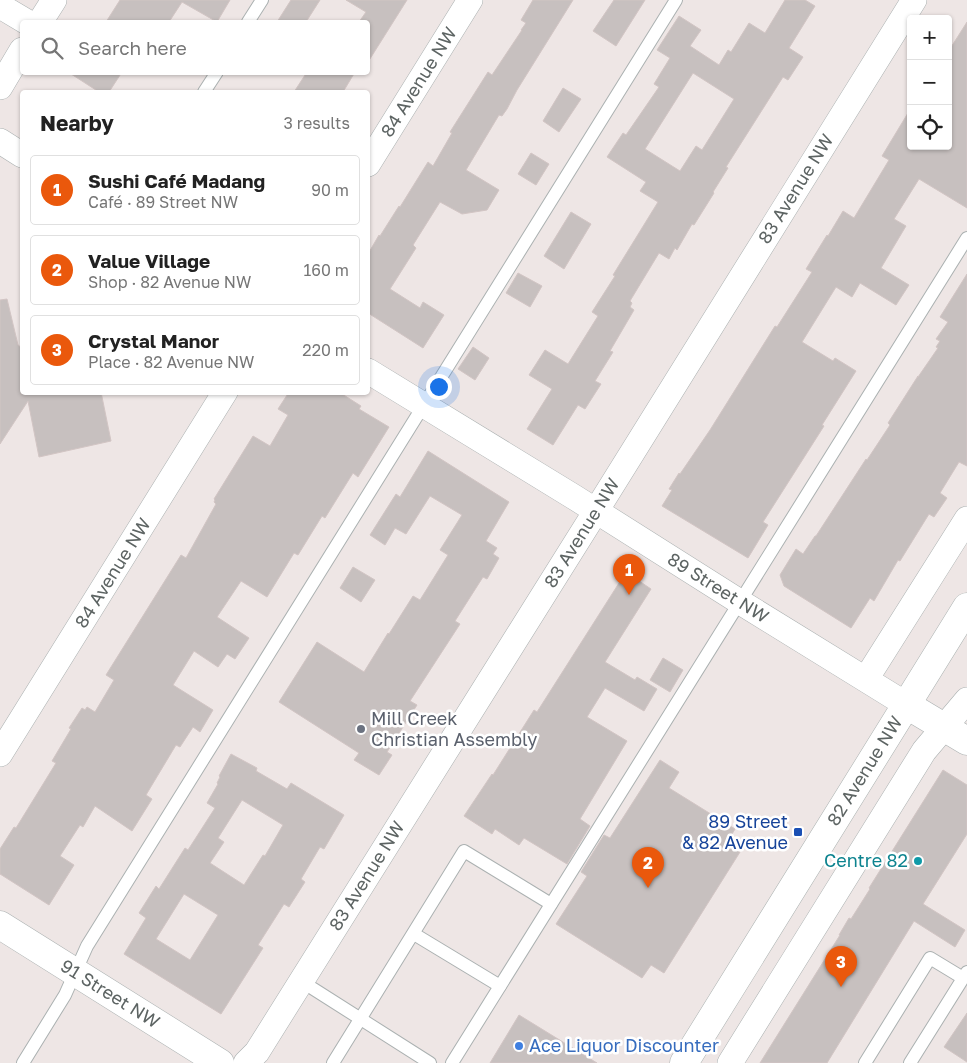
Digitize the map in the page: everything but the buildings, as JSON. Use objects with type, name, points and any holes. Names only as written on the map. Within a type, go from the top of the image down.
[{"type":"main road","name":"82 Avenue NW","points":[[684,1063],[967,607]]},
{"type":"main road","name":"89 Street NW","points":[[907,705],[967,741]]},
{"type":"main road","name":"91 Street NW","points":[[0,924],[220,1063]]},
{"type":"street","points":[[41,20],[54,0]]},
{"type":"street","name":"84 Avenue NW","points":[[370,161],[470,0]]},
{"type":"street","name":"83 Avenue NW","points":[[246,1063],[257,1052],[914,0]]},
{"type":"street","points":[[0,6],[24,20]]},
{"type":"street","points":[[0,86],[20,53]]},
{"type":"street","points":[[0,141],[20,154]]},
{"type":"street","name":"89 Street NW","points":[[370,372],[907,705]]},
{"type":"street","name":"84 Avenue NW","points":[[0,754],[223,395]]},
{"type":"street","points":[[866,680],[967,518]]},
{"type":"street","points":[[730,1063],[924,750],[967,700]]},
{"type":"lane","points":[[249,20],[262,0]]},
{"type":"lane","points":[[23,1063],[65,995],[87,946],[676,0]]},
{"type":"lane","points":[[205,90],[215,75]]},
{"type":"lane","points":[[452,1063],[967,238]]},
{"type":"lane","points":[[333,1063],[464,851],[551,904]]},
{"type":"lane","points":[[414,934],[500,986]]},
{"type":"lane","points":[[865,1063],[930,958],[965,975],[910,1063]]},
{"type":"lane","points":[[301,981],[430,1063]]},
{"type":"place","name":"Sushi Café Madang","points":[[629,595]]},
{"type":"place","name":"Mill Creek Christian Assembly","points":[[361,729]]},
{"type":"place","name":"89 Street & 82 Avenue","points":[[798,832]]},
{"type":"place","name":"Centre 82","points":[[918,861]]},
{"type":"place","name":"Value Village","points":[[648,888]]},
{"type":"place","name":"Crystal Manor","points":[[841,987]]},
{"type":"place","name":"Ace Liquor Discounter","points":[[519,1046]]}]
